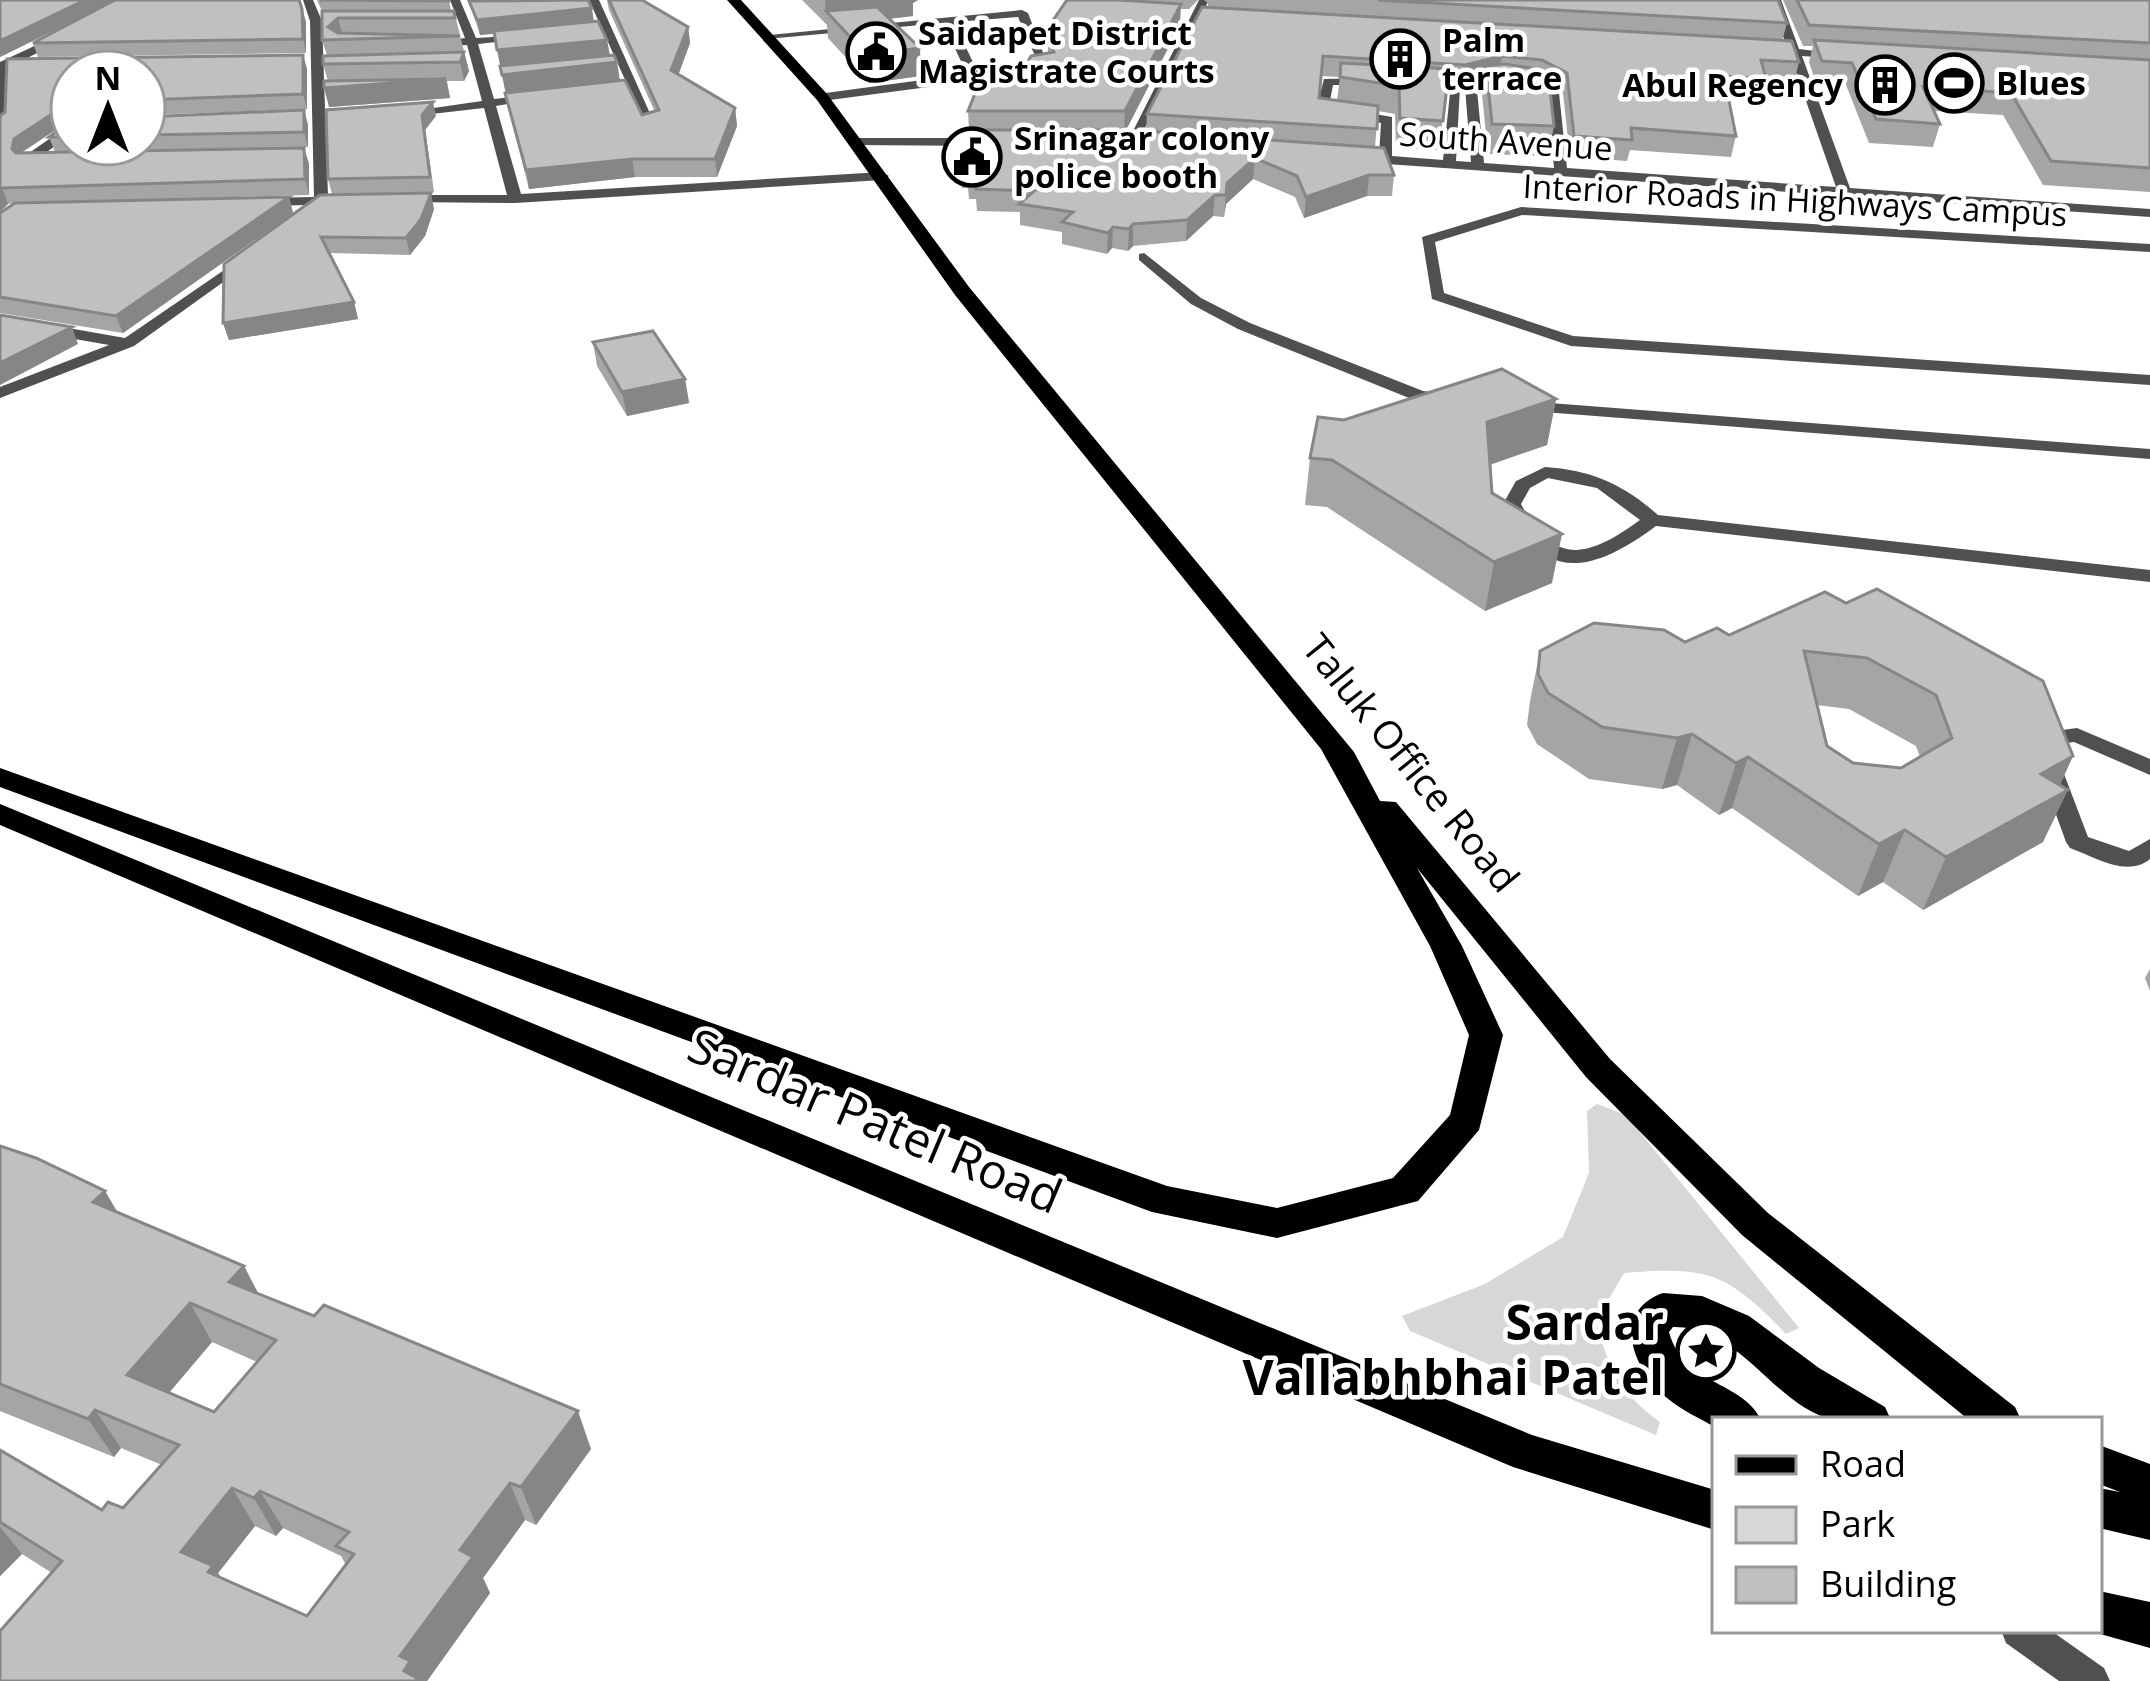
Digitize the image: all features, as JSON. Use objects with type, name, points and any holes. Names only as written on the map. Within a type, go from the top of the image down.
[{"type":"main road","name":"Taluk Office Road","points":[[734,0],[858,142],[962,291],[1598,1068],[1755,1224],[1996,1417]]},
{"type":"main road","points":[[0,777],[1165,1201],[1276,1223],[1405,1190],[1466,1120],[1486,1035],[1446,946],[1334,746]]},
{"type":"main road","name":"Sardar Patel Road","points":[[0,814],[1528,1453],[1712,1509]]},
{"type":"main road","points":[[1735,1417],[1672,1380],[1656,1360],[1648,1328],[1664,1310],[1698,1310],[1730,1322],[1798,1376],[1865,1417]]},
{"type":"main road","points":[[2102,1465],[2150,1484]]},
{"type":"main road","points":[[2102,1509],[2150,1519]]},
{"type":"main road","points":[[2102,1614],[2150,1624]]},
{"type":"street","points":[[295,224],[321,200],[316,21],[308,0]]},
{"type":"street","points":[[594,0],[652,126]]},
{"type":"street","points":[[1131,142],[1204,0]]},
{"type":"street","points":[[1777,0],[1845,192]]},
{"type":"street","points":[[444,22],[460,10],[479,7]]},
{"type":"street","points":[[460,10],[515,199]]},
{"type":"street","points":[[766,36],[1022,14],[1046,68],[821,97]]},
{"type":"street","points":[[1175,15],[1219,17]]},
{"type":"street","points":[[947,19],[974,77]]},
{"type":"street","points":[[316,21],[338,21]]},
{"type":"street","points":[[1,65],[82,26]]},
{"type":"street","points":[[585,33],[608,30]]},
{"type":"street","points":[[458,64],[474,54],[540,37]]},
{"type":"street","points":[[407,44],[474,54],[545,51]]},
{"type":"street","points":[[591,47],[615,45]]},
{"type":"street","points":[[1750,49],[1866,56]]},
{"type":"street","points":[[297,60],[338,67]]},
{"type":"street","points":[[1,65],[42,66]]},
{"type":"street","points":[[0,127],[1,65]]},
{"type":"street","points":[[604,67],[624,65]]},
{"type":"street","points":[[383,114],[484,90],[501,77]]},
{"type":"street","points":[[1380,82],[1331,80],[1322,109],[1385,118],[1385,154]]},
{"type":"street","points":[[1402,83],[1456,90],[1449,159]]},
{"type":"street","points":[[1478,166],[1472,88],[1482,84],[1553,93],[1562,172]]},
{"type":"street","points":[[614,90],[635,88]]},
{"type":"street","points":[[462,90],[551,96]]},
{"type":"street","points":[[317,92],[338,92]]},
{"type":"street","points":[[296,118],[340,117]]},
{"type":"street","points":[[858,142],[994,142]]},
{"type":"street","points":[[1108,142],[1154,144]]},
{"type":"street","points":[[48,145],[27,161],[48,162]]},
{"type":"street","name":"South Avenue","points":[[1338,157],[1385,154],[1478,166],[2150,213]]},
{"type":"street","points":[[296,156],[319,155]]},
{"type":"street","points":[[385,200],[515,199],[882,176]]},
{"type":"street","points":[[241,202],[364,200]]},
{"type":"street","name":"Interior Roads in Highways Campus","points":[[2150,248],[1521,212],[1427,240],[1438,296],[1570,341],[2150,380]]},
{"type":"street","points":[[0,393],[128,343],[257,251]]},
{"type":"street","points":[[1144,257],[1196,301],[1244,326],[1420,396],[1460,400]]},
{"type":"street","points":[[0,321],[128,343]]},
{"type":"street","points":[[1500,404],[2150,454]]},
{"type":"street","points":[[1652,520],[1599,556],[1574,559],[1542,549],[1521,527],[1512,504],[1522,485],[1545,472],[1584,474],[1618,488],[1652,520],[2150,576]]},
{"type":"street","points":[[2150,768],[2077,735],[2040,740],[2078,842],[2132,861],[2150,848]]},
{"type":"street","points":[[2023,1633],[2091,1681]]},
{"type":"green space","points":[[1597,1104],[1626,1115],[1799,1328],[1786,1334],[1748,1297],[1714,1278],[1676,1271],[1624,1273],[1596,1321],[1618,1378],[1660,1422],[1656,1435],[1410,1331],[1402,1316],[1485,1284],[1563,1237],[1589,1173],[1587,1111]]},
{"type":"building","points":[[0,0],[85,0],[0,41]]},
{"type":"building","points":[[115,0],[299,0],[303,39],[33,43]]},
{"type":"building","points":[[588,0],[592,8],[477,20],[469,1]]},
{"type":"building","points":[[609,0],[642,0],[688,27],[671,70],[735,108],[715,159],[632,159],[526,170],[505,93],[625,80],[642,115],[659,110]]},
{"type":"building","points":[[1067,0],[1181,4],[1125,111],[968,111],[980,81],[1019,76],[1031,56],[1054,52],[1047,29]]},
{"type":"building","points":[[1378,0],[1778,0],[1787,23]]},
{"type":"building","points":[[1797,0],[2150,0],[2150,43],[1809,25]]},
{"type":"building","points":[[877,7],[920,48],[867,55],[826,11]]},
{"type":"building","points":[[1202,7],[1792,41],[1799,62],[1761,60],[1766,79],[1724,76],[1736,136],[1631,128],[1632,140],[1574,136],[1567,73],[1542,60],[1502,56],[1465,65],[1323,56],[1319,98],[1378,106],[1377,129],[1147,114]]},
{"type":"building","points":[[322,11],[454,11],[455,18],[338,18],[328,27],[338,33],[460,36],[322,40]]},
{"type":"building","points":[[598,21],[607,40],[497,50],[494,31]]},
{"type":"building","points":[[1814,40],[2150,60],[2150,168],[2051,161],[2011,93],[1923,87],[1940,124],[1876,119],[1852,63],[1822,61]]},
{"type":"building","points":[[464,52],[460,62],[323,64],[323,56]]},
{"type":"building","points":[[303,55],[303,94],[168,99],[168,57]]},
{"type":"building","points":[[614,55],[617,62],[502,75],[500,66]]},
{"type":"building","points":[[48,58],[48,117],[14,139],[12,149],[16,153],[48,152],[48,168],[168,168],[168,150],[304,148],[305,179],[0,190],[0,116],[5,112],[7,59]]},
{"type":"building","points":[[1341,63],[1449,69],[1443,121],[1400,118],[1399,86],[1340,77]]},
{"type":"building","points":[[1486,66],[1548,71],[1554,126],[1492,124]]},
{"type":"building","points":[[446,79],[324,88],[324,81]]},
{"type":"building","points":[[433,102],[422,115],[430,177],[328,179],[326,110]]},
{"type":"building","points":[[304,110],[304,132],[168,135],[168,116]]},
{"type":"building","points":[[962,130],[1131,130],[1384,148],[1394,175],[1369,175],[1306,197],[1297,176],[1255,158],[1227,183],[1226,195],[1215,195],[1187,220],[1113,227],[1108,233],[1062,222],[1073,212],[1019,204],[1034,191],[976,189],[975,178],[968,178],[967,168],[961,167],[963,161],[953,152]]},
{"type":"building","points":[[431,193],[421,219],[406,238],[321,237],[354,302],[223,323],[224,264],[320,195]]},
{"type":"building","points":[[289,197],[116,316],[0,297],[0,213],[15,203]]},
{"type":"building","points":[[0,315],[72,327],[0,363]]},
{"type":"building","points":[[653,331],[685,379],[622,392],[593,342]]},
{"type":"building","points":[[1502,369],[1556,399],[1487,422],[1492,493],[1562,534],[1494,562],[1332,460],[1310,458],[1318,417],[1344,420]]},
{"type":"building","points":[[1877,589],[2043,681],[2073,756],[2041,774],[2068,790],[1946,857],[1905,830],[1879,844],[1748,757],[1736,763],[1692,734],[1677,738],[1602,727],[1548,693],[1538,674],[1540,651],[1594,623],[1664,630],[1685,642],[1717,628],[1729,635],[1825,592],[1846,603]],"holes":[[[1804,651],[1867,658],[1936,695],[1952,738],[1901,768],[1853,763],[1827,746]]]},
{"type":"building","points":[[0,1146],[105,1191],[93,1202],[244,1266],[229,1282],[314,1316],[324,1305],[578,1411],[521,1487],[510,1483],[460,1550],[473,1557],[400,1656],[410,1661],[404,1671],[415,1681],[0,1681],[0,1631],[62,1561],[0,1522],[0,1450],[102,1510],[108,1502],[123,1508],[179,1445],[95,1410],[88,1419],[0,1384]],"holes":[[[190,1303],[276,1340],[214,1412],[127,1375]],[[232,1488],[254,1498],[260,1491],[349,1532],[336,1546],[354,1554],[307,1616],[208,1572],[213,1566],[181,1552]]]},
{"type":"place","name":"Saidapet District Magistrate Courts","points":[[876,52]]},
{"type":"place","name":"Palm terrace","points":[[1400,59]]},
{"type":"place","name":"Blues","points":[[1954,83]]},
{"type":"place","name":"Abul Regency","points":[[1885,85]]},
{"type":"place","name":"Srinagar colony police booth","points":[[972,157]]},
{"type":"place","name":"Sardar Vallabhbhai Patel","points":[[1706,1351]]}]
